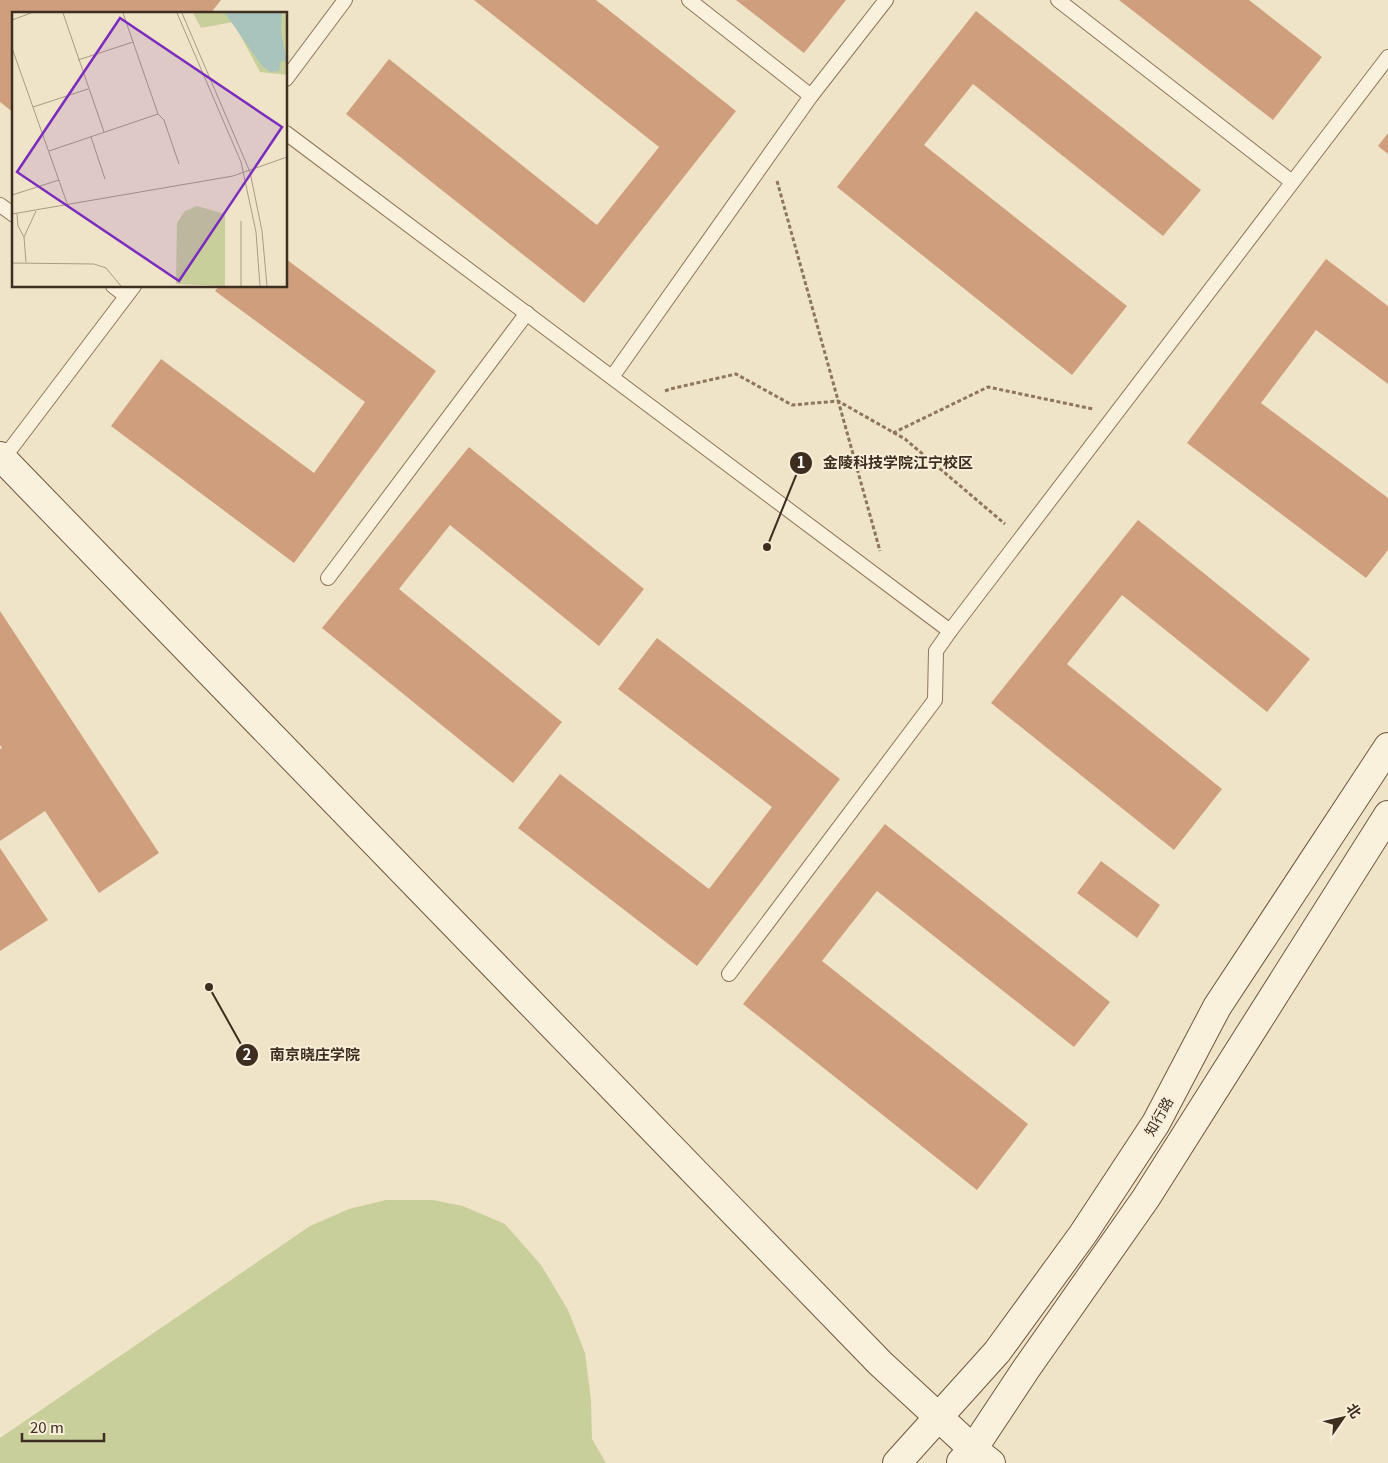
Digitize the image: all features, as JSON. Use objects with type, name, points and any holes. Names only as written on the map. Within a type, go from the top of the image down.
[{"type":"street","points":[[1,457],[880,1363],[938,1417],[975,1458],[1026,1370],[1146,1198],[1388,815]]},
{"type":"street","name":"知行路","points":[[897,1463],[997,1352],[1083,1234],[1156,1122],[1218,1007],[1388,748]]},
{"type":"lane","points":[[288,76],[345,0]]},
{"type":"lane","points":[[689,0],[811,96]]},
{"type":"lane","points":[[612,377],[811,96],[886,0]]},
{"type":"lane","points":[[1058,0],[1292,182]]},
{"type":"lane","points":[[729,974],[935,700],[936,651],[950,631],[1388,56]]},
{"type":"lane","points":[[288,134],[950,631]]},
{"type":"lane","points":[[0,205],[12,214]]},
{"type":"lane","points":[[1,457],[130,291]]},
{"type":"lane","points":[[328,578],[526,313]]},
{"type":"path","points":[[770,154],[890,585]]},
{"type":"path","points":[[645,402],[670,389],[736,374],[792,405],[838,401],[905,439],[1022,538]]},
{"type":"path","points":[[893,433],[988,387],[1116,414]]},
{"type":"green space","points":[[386,1200],[433,1200],[463,1206],[505,1224],[541,1265],[568,1310],[585,1353],[591,1400],[592,1439],[606,1463],[0,1463],[0,1438],[310,1226],[349,1209]]},
{"type":"building","points":[[0,0],[221,0],[212,12],[12,12],[12,111],[0,102]]},
{"type":"building","points":[[474,0],[596,0],[736,111],[584,303],[346,114],[389,59],[597,225],[659,147]]},
{"type":"building","points":[[736,0],[846,0],[804,53]]},
{"type":"building","points":[[1119,0],[1249,0],[1322,57],[1273,120]]},
{"type":"building","points":[[976,11],[1201,190],[1163,236],[973,84],[924,145],[1127,306],[1072,375],[837,187]]},
{"type":"building","points":[[1388,133],[1388,154],[1378,146]]},
{"type":"building","points":[[1326,259],[1388,306],[1388,384],[1316,330],[1261,403],[1388,498],[1388,550],[1366,578],[1187,443]]},
{"type":"building","points":[[288,260],[436,371],[294,563],[111,426],[161,359],[314,473],[365,402],[215,291],[217,288],[288,288]]},
{"type":"building","points":[[469,447],[644,589],[599,646],[450,525],[399,589],[562,722],[513,783],[322,628]]},
{"type":"building","points":[[1138,520],[1310,659],[1267,712],[1122,595],[1067,664],[1222,789],[1174,850],[991,703]]},
{"type":"building","points":[[0,611],[159,853],[99,893],[45,811],[0,841],[0,749],[2,748],[0,745]]},
{"type":"building","points":[[657,638],[840,779],[697,966],[518,828],[560,774],[709,889],[772,807],[618,689]]},
{"type":"building","points":[[885,824],[1110,1002],[1074,1047],[877,891],[822,961],[1028,1124],[977,1190],[743,1004]]},
{"type":"building","points":[[0,848],[48,920],[0,951]]},
{"type":"building","points":[[1101,861],[1160,905],[1137,938],[1077,893]]},
{"type":"place","name":"金陵科技学院江宁校区","points":[[767,547]]},
{"type":"place","name":"南京晓庄学院","points":[[209,987]]}]
